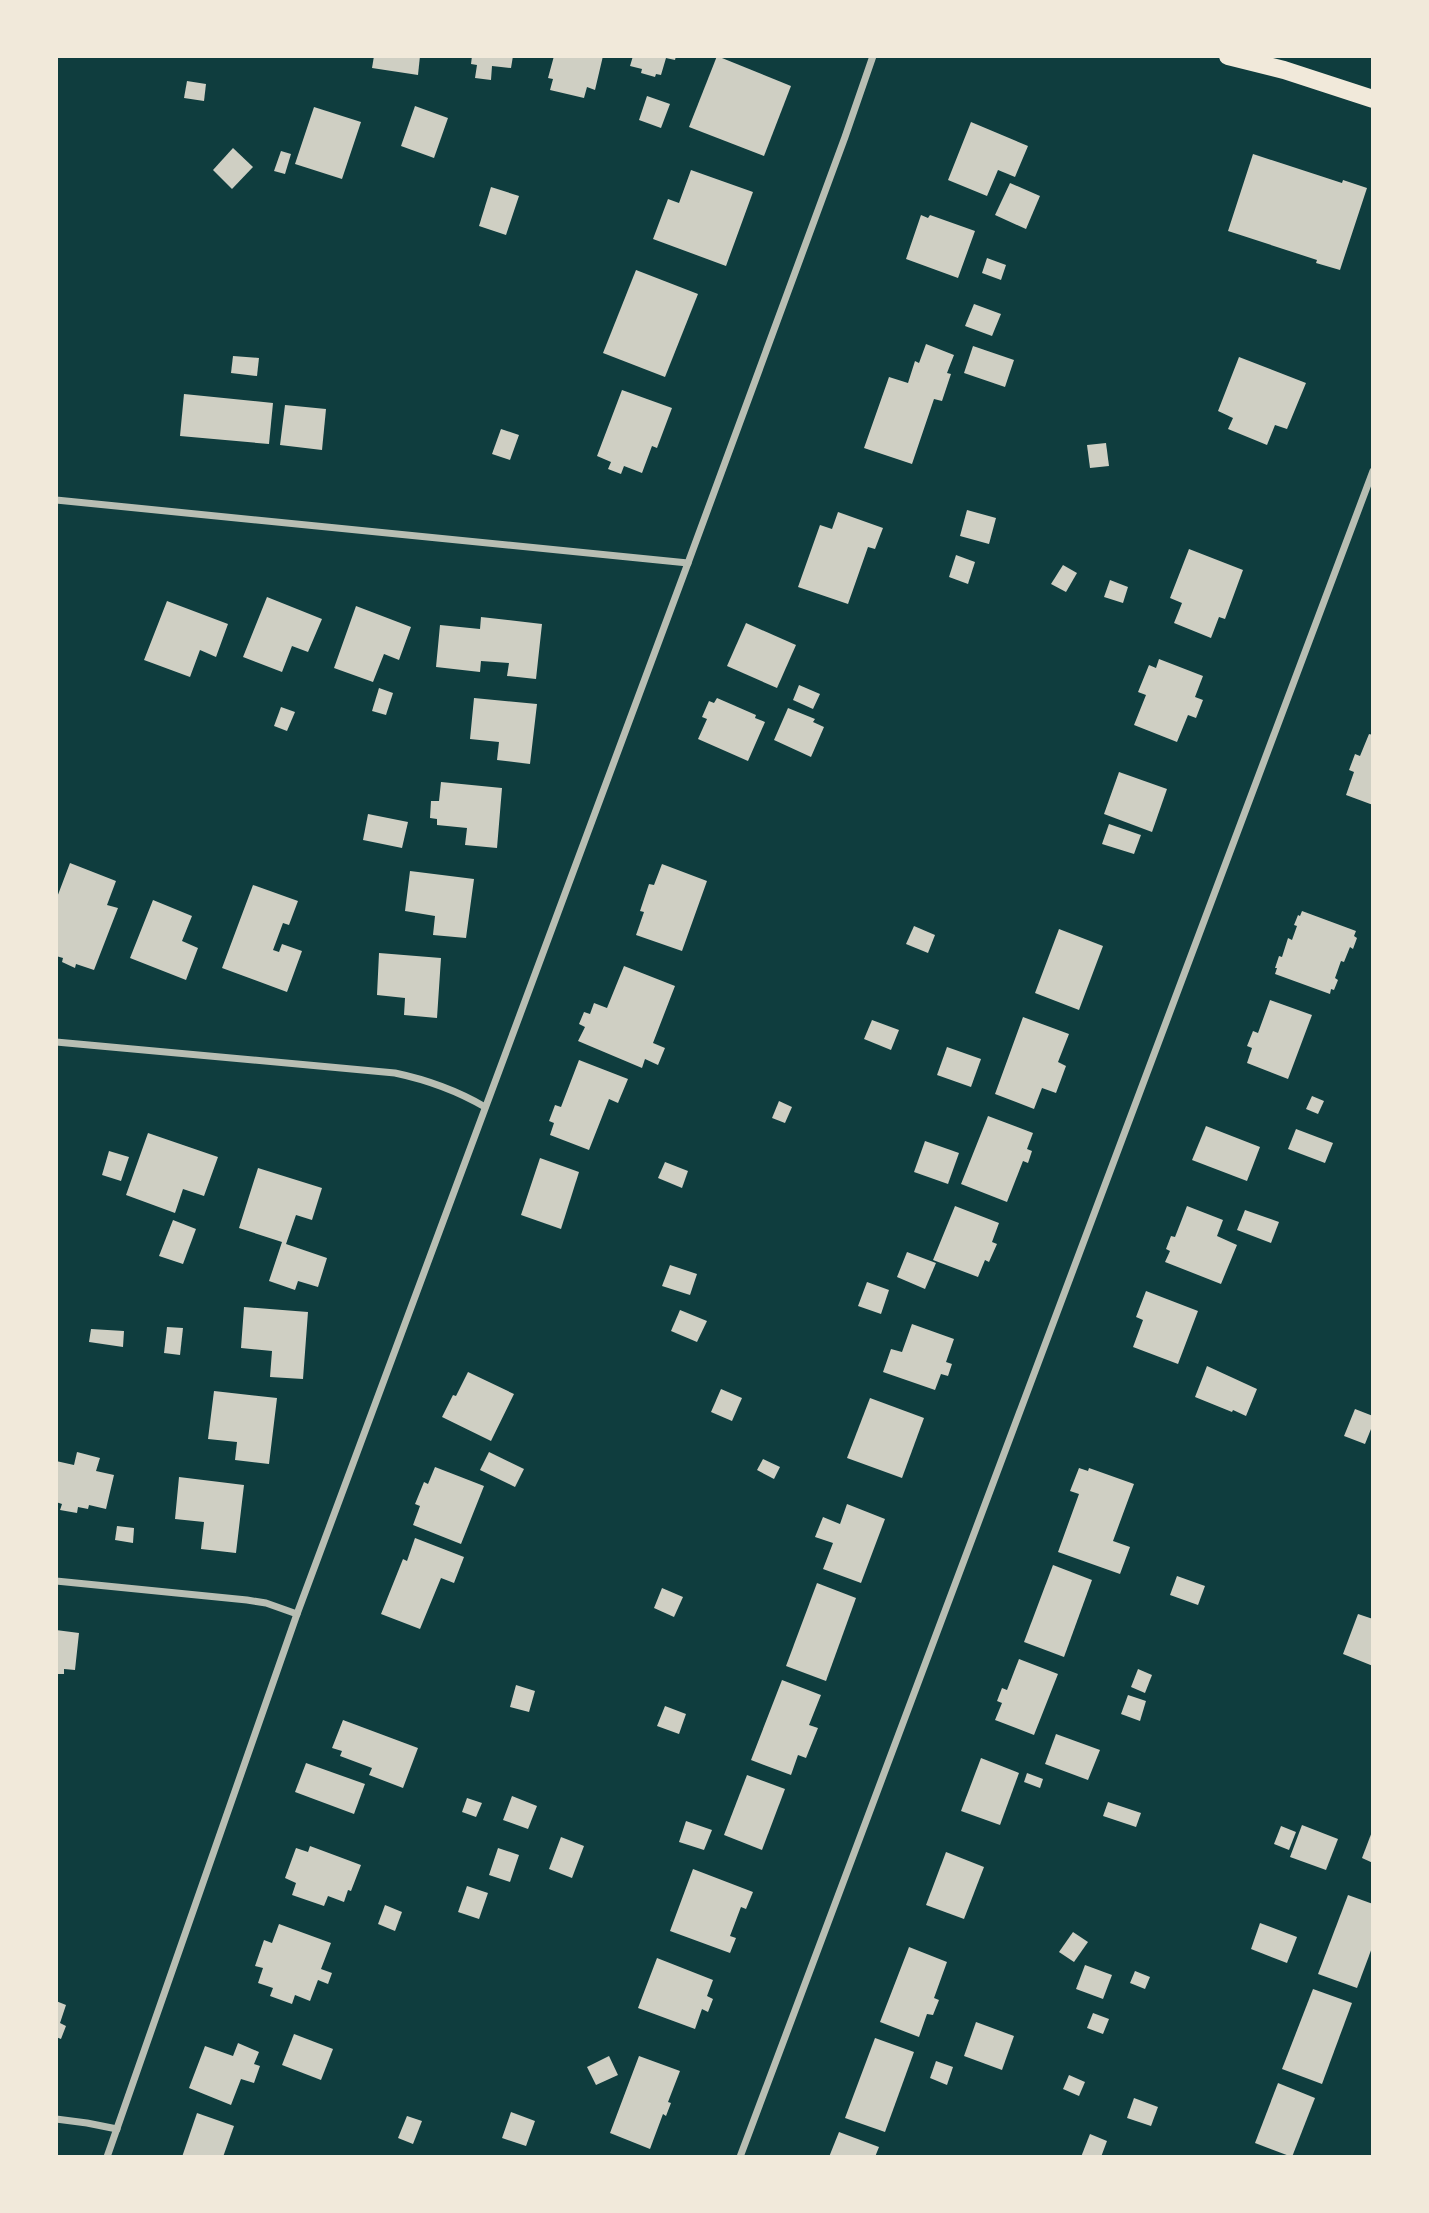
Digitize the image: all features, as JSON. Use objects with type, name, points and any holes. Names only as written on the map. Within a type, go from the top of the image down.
[{"type":"main road","points":[[1228,56],[1284,70],[1373,99]]},
{"type":"street","points":[[107,2157],[297,1614],[688,563],[873,56]]},
{"type":"street","points":[[740,2157],[1373,471]]},
{"type":"street","points":[[56,500],[688,563]]},
{"type":"street","points":[[56,1042],[395,1073],[446,1087],[485,1107]]},
{"type":"street","points":[[56,1581],[247,1600],[266,1603],[297,1614]]},
{"type":"street","points":[[56,2119],[117,2129]]},
{"type":"building","points":[[374,56],[420,56],[418,75],[372,68]]},
{"type":"building","points":[[472,56],[513,56],[511,68],[492,66],[491,80],[475,78],[477,65],[471,64]]},
{"type":"building","points":[[554,56],[603,56],[595,90],[587,87],[584,98],[550,90],[553,79],[548,78]]},
{"type":"building","points":[[633,56],[676,56],[675,60],[666,58],[661,75],[656,74],[655,77],[630,66]]},
{"type":"building","points":[[717,56],[791,86],[764,156],[689,127]]},
{"type":"building","points":[[187,81],[206,84],[204,101],[184,98]]},
{"type":"building","points":[[647,96],[670,104],[661,128],[639,120]]},
{"type":"building","points":[[415,106],[448,118],[434,158],[401,146]]},
{"type":"building","points":[[314,107],[361,122],[342,179],[295,164]]},
{"type":"building","points":[[971,122],[1028,146],[1015,177],[998,170],[987,196],[948,180]]},
{"type":"building","points":[[233,148],[253,167],[232,189],[213,170]]},
{"type":"building","points":[[281,151],[291,154],[285,174],[274,171]]},
{"type":"building","points":[[1253,154],[1342,183],[1343,180],[1367,188],[1340,270],[1228,231]]},
{"type":"building","points":[[691,170],[753,192],[726,266],[653,239],[668,199],[679,203]]},
{"type":"building","points":[[1010,183],[1040,196],[1026,229],[995,215]]},
{"type":"building","points":[[491,187],[519,196],[506,235],[479,226]]},
{"type":"building","points":[[921,215],[928,218],[930,215],[975,231],[958,278],[906,259]]},
{"type":"building","points":[[987,258],[1006,265],[1001,280],[982,273]]},
{"type":"building","points":[[636,270],[698,294],[665,377],[603,353]]},
{"type":"building","points":[[974,304],[1001,314],[992,336],[965,326]]},
{"type":"building","points":[[926,344],[954,355],[947,373],[951,374],[942,401],[934,399],[912,464],[864,448],[889,377],[908,383],[915,361],[919,363]]},
{"type":"building","points":[[973,346],[1014,360],[1005,387],[964,373]]},
{"type":"building","points":[[233,356],[259,358],[257,376],[231,373]]},
{"type":"building","points":[[1239,357],[1306,383],[1287,429],[1275,425],[1267,445],[1228,429],[1233,418],[1218,411]]},
{"type":"building","points":[[622,390],[672,408],[657,448],[652,446],[642,473],[624,466],[621,474],[608,469],[611,462],[597,456]]},
{"type":"building","points":[[184,394],[273,403],[269,444],[180,436]]},
{"type":"building","points":[[285,405],[326,409],[322,450],[280,445]]},
{"type":"building","points":[[501,429],[519,435],[510,460],[492,454]]},
{"type":"building","points":[[1106,443],[1109,466],[1090,468],[1087,445]]},
{"type":"building","points":[[967,510],[996,518],[989,544],[960,536]]},
{"type":"building","points":[[838,512],[883,528],[875,549],[868,547],[848,604],[798,587],[820,525],[832,529]]},
{"type":"building","points":[[1189,549],[1243,570],[1225,619],[1219,617],[1211,638],[1174,623],[1182,603],[1170,598]]},
{"type":"building","points":[[956,555],[975,562],[968,584],[949,577]]},
{"type":"building","points":[[1063,565],[1077,573],[1066,592],[1051,584]]},
{"type":"building","points":[[1110,580],[1128,587],[1123,603],[1104,597]]},
{"type":"building","points":[[267,597],[322,619],[308,652],[292,646],[282,672],[243,657]]},
{"type":"building","points":[[167,601],[228,624],[216,657],[200,650],[190,677],[144,660]]},
{"type":"building","points":[[356,606],[411,627],[399,660],[384,654],[373,682],[334,668]]},
{"type":"building","points":[[481,617],[542,624],[536,679],[507,676],[509,663],[481,661],[480,672],[436,667],[440,625],[480,629]]},
{"type":"building","points":[[746,623],[796,645],[777,688],[727,666]]},
{"type":"building","points":[[1159,659],[1203,676],[1195,697],[1203,700],[1196,718],[1188,715],[1177,742],[1134,725],[1146,695],[1138,692],[1149,665],[1156,668]]},
{"type":"building","points":[[799,685],[820,694],[813,709],[793,700]]},
{"type":"building","points":[[379,688],[393,693],[386,715],[372,711]]},
{"type":"building","points":[[474,698],[537,704],[530,764],[497,760],[499,742],[470,739]]},
{"type":"building","points":[[717,698],[756,715],[755,718],[765,722],[748,761],[698,739],[707,719],[702,717],[709,701],[714,703]]},
{"type":"building","points":[[281,707],[295,712],[287,731],[274,726]]},
{"type":"building","points":[[788,708],[815,719],[813,722],[824,727],[811,757],[774,740]]},
{"type":"building","points":[[1369,734],[1373,735],[1373,805],[1346,795],[1354,772],[1349,770],[1355,754],[1360,756]]},
{"type":"building","points":[[1119,772],[1167,789],[1152,832],[1104,814]]},
{"type":"building","points":[[441,782],[502,788],[497,848],[465,845],[467,828],[437,825],[437,819],[430,818],[431,801],[439,801]]},
{"type":"building","points":[[368,814],[408,822],[402,848],[363,840]]},
{"type":"building","points":[[1109,824],[1141,835],[1134,854],[1102,844]]},
{"type":"building","points":[[70,863],[116,881],[107,905],[118,908],[94,970],[76,964],[75,968],[56,956],[56,900]]},
{"type":"building","points":[[662,864],[707,881],[682,951],[636,935],[649,884],[654,885]]},
{"type":"building","points":[[410,871],[474,879],[466,938],[433,935],[435,916],[405,911]]},
{"type":"building","points":[[253,885],[298,901],[289,925],[283,923],[273,950],[279,952],[282,944],[302,951],[287,992],[222,968]]},
{"type":"building","points":[[153,900],[192,916],[182,941],[198,948],[186,980],[130,958]]},
{"type":"building","points":[[1302,911],[1356,931],[1354,936],[1357,938],[1353,949],[1350,947],[1344,962],[1341,961],[1335,978],[1338,980],[1330,994],[1275,974],[1279,956],[1282,957],[1288,938],[1292,940],[1297,926],[1294,925]]},
{"type":"building","points":[[914,926],[935,935],[928,953],[906,944]]},
{"type":"building","points":[[1059,929],[1103,946],[1079,1010],[1035,993]]},
{"type":"building","points":[[379,953],[441,958],[437,1018],[404,1015],[405,998],[377,995]]},
{"type":"building","points":[[624,966],[675,986],[653,1043],[665,1048],[658,1065],[645,1059],[642,1068],[578,1041],[585,1027],[579,1024],[584,1012],[590,1014],[594,1003],[607,1008]]},
{"type":"building","points":[[1270,1000],[1312,1015],[1288,1079],[1247,1063],[1252,1048],[1247,1046],[1253,1031],[1258,1033]]},
{"type":"building","points":[[1023,1017],[1069,1034],[1058,1062],[1066,1066],[1056,1093],[1042,1088],[1034,1109],[995,1094]]},
{"type":"building","points":[[872,1020],[899,1030],[891,1050],[864,1039]]},
{"type":"building","points":[[947,1047],[981,1059],[971,1087],[937,1075]]},
{"type":"building","points":[[579,1060],[628,1079],[618,1103],[609,1099],[589,1150],[550,1135],[554,1123],[549,1121],[555,1105],[561,1107]]},
{"type":"building","points":[[1312,1096],[1324,1101],[1318,1114],[1306,1109]]},
{"type":"building","points":[[779,1101],[792,1107],[785,1123],[772,1118]]},
{"type":"building","points":[[988,1116],[1033,1133],[1027,1149],[1032,1151],[1028,1163],[1023,1161],[1007,1202],[961,1184]]},
{"type":"building","points":[[1206,1126],[1260,1147],[1247,1181],[1192,1160]]},
{"type":"building","points":[[1296,1129],[1333,1143],[1325,1163],[1288,1149]]},
{"type":"building","points":[[148,1133],[218,1157],[204,1196],[183,1189],[175,1213],[126,1195]]},
{"type":"building","points":[[925,1141],[959,1153],[948,1184],[914,1172]]},
{"type":"building","points":[[109,1151],[129,1157],[121,1181],[102,1175]]},
{"type":"building","points":[[540,1158],[579,1172],[561,1229],[521,1215]]},
{"type":"building","points":[[665,1162],[688,1171],[682,1188],[658,1178]]},
{"type":"building","points":[[258,1168],[322,1188],[312,1220],[296,1215],[286,1244],[327,1258],[318,1287],[298,1281],[295,1290],[269,1281],[282,1242],[239,1228]]},
{"type":"building","points":[[955,1206],[999,1223],[992,1242],[997,1244],[989,1262],[985,1260],[978,1277],[933,1260]]},
{"type":"building","points":[[1187,1206],[1223,1220],[1217,1236],[1237,1245],[1221,1284],[1165,1262],[1170,1251],[1166,1249],[1171,1236],[1175,1237]]},
{"type":"building","points":[[1245,1210],[1279,1222],[1271,1243],[1237,1230]]},
{"type":"building","points":[[173,1220],[196,1229],[183,1264],[159,1256]]},
{"type":"building","points":[[907,1252],[936,1263],[925,1289],[897,1277]]},
{"type":"building","points":[[670,1265],[697,1274],[690,1295],[662,1286]]},
{"type":"building","points":[[867,1282],[889,1290],[881,1314],[858,1306]]},
{"type":"building","points":[[1146,1291],[1198,1311],[1178,1364],[1133,1347],[1143,1320],[1136,1317]]},
{"type":"building","points":[[244,1307],[308,1312],[303,1379],[270,1377],[272,1351],[241,1348]]},
{"type":"building","points":[[680,1310],[707,1321],[697,1342],[671,1331]]},
{"type":"building","points":[[912,1324],[954,1339],[946,1362],[952,1364],[948,1376],[941,1374],[935,1390],[883,1372],[891,1349],[902,1352]]},
{"type":"building","points":[[167,1327],[183,1328],[180,1355],[164,1353]]},
{"type":"building","points":[[91,1329],[124,1331],[123,1347],[89,1342]]},
{"type":"building","points":[[1207,1366],[1257,1389],[1246,1416],[1195,1397]]},
{"type":"building","points":[[468,1372],[514,1394],[491,1441],[442,1417]]},
{"type":"building","points":[[721,1389],[742,1398],[732,1421],[711,1412]]},
{"type":"building","points":[[214,1391],[277,1398],[269,1464],[235,1460],[237,1442],[208,1439]]},
{"type":"building","points":[[870,1398],[924,1418],[902,1478],[847,1458]]},
{"type":"building","points":[[1355,1409],[1373,1416],[1373,1424],[1365,1444],[1344,1436]]},
{"type":"building","points":[[77,1452],[100,1458],[96,1471],[114,1475],[106,1509],[89,1505],[88,1509],[78,1507],[77,1513],[60,1510],[62,1504],[56,1502],[56,1461],[74,1465]]},
{"type":"building","points":[[489,1452],[524,1469],[515,1487],[480,1470]]},
{"type":"building","points":[[763,1459],[780,1467],[774,1479],[757,1470]]},
{"type":"building","points":[[435,1467],[484,1486],[461,1544],[413,1525],[420,1506],[415,1504],[424,1482],[428,1484]]},
{"type":"building","points":[[1079,1468],[1088,1471],[1089,1468],[1134,1484],[1113,1541],[1130,1547],[1120,1574],[1058,1552],[1079,1494],[1070,1491]]},
{"type":"building","points":[[179,1477],[244,1485],[236,1553],[201,1549],[204,1522],[175,1519]]},
{"type":"building","points":[[847,1504],[885,1519],[861,1583],[823,1569],[833,1543],[815,1537],[823,1517],[840,1524]]},
{"type":"building","points":[[117,1526],[134,1528],[133,1543],[115,1540]]},
{"type":"building","points":[[415,1538],[464,1557],[454,1583],[441,1578],[420,1629],[381,1614],[403,1559],[407,1561]]},
{"type":"building","points":[[1053,1565],[1092,1580],[1064,1657],[1024,1642]]},
{"type":"building","points":[[1177,1576],[1205,1586],[1198,1605],[1170,1595]]},
{"type":"building","points":[[817,1583],[856,1598],[826,1681],[786,1666]]},
{"type":"building","points":[[662,1588],[683,1597],[674,1617],[654,1608]]},
{"type":"building","points":[[1358,1614],[1373,1619],[1373,1666],[1343,1654]]},
{"type":"building","points":[[56,1630],[79,1633],[75,1670],[64,1669],[64,1674],[56,1674]]},
{"type":"building","points":[[1019,1659],[1058,1674],[1034,1735],[995,1720],[1002,1703],[997,1701],[1002,1688],[1007,1690]]},
{"type":"building","points":[[1138,1669],[1152,1675],[1145,1693],[1131,1687]]},
{"type":"building","points":[[782,1680],[821,1695],[809,1725],[818,1728],[806,1758],[798,1755],[791,1775],[751,1760]]},
{"type":"building","points":[[516,1685],[535,1691],[529,1712],[510,1707]]},
{"type":"building","points":[[1128,1695],[1146,1701],[1140,1721],[1121,1714]]},
{"type":"building","points":[[665,1706],[686,1714],[679,1734],[657,1726]]},
{"type":"building","points":[[343,1720],[418,1748],[403,1788],[369,1775],[372,1768],[340,1756],[342,1751],[332,1748]]},
{"type":"building","points":[[1056,1734],[1100,1750],[1088,1780],[1045,1764]]},
{"type":"building","points":[[981,1758],[1019,1773],[1000,1825],[961,1811]]},
{"type":"building","points":[[306,1763],[365,1784],[354,1814],[295,1792]]},
{"type":"building","points":[[1027,1773],[1043,1779],[1040,1788],[1024,1782]]},
{"type":"building","points":[[747,1775],[785,1789],[762,1850],[724,1835]]},
{"type":"building","points":[[512,1796],[537,1806],[528,1829],[503,1820]]},
{"type":"building","points":[[467,1798],[482,1803],[476,1817],[462,1812]]},
{"type":"building","points":[[1108,1802],[1141,1813],[1136,1827],[1103,1816]]},
{"type":"building","points":[[686,1821],[712,1830],[704,1850],[679,1842]]},
{"type":"building","points":[[1302,1825],[1338,1839],[1326,1870],[1290,1857]]},
{"type":"building","points":[[1281,1826],[1296,1832],[1289,1850],[1274,1844]]},
{"type":"building","points":[[1373,1829],[1373,1863],[1362,1858]]},
{"type":"building","points":[[561,1837],[584,1846],[572,1878],[549,1869]]},
{"type":"building","points":[[310,1846],[361,1865],[344,1902],[328,1896],[324,1906],[292,1895],[296,1883],[285,1878],[296,1848],[308,1852]]},
{"type":"building","points":[[498,1848],[519,1855],[510,1882],[489,1875]]},
{"type":"building","points":[[946,1852],[984,1867],[964,1919],[926,1905]]},
{"type":"building","points":[[693,1869],[753,1892],[746,1909],[741,1907],[730,1936],[736,1938],[730,1953],[670,1931]]},
{"type":"building","points":[[467,1886],[488,1893],[479,1919],[458,1912]]},
{"type":"building","points":[[1348,1895],[1373,1904],[1373,1945],[1357,1988],[1318,1974]]},
{"type":"building","points":[[385,1905],[402,1912],[395,1931],[378,1924]]},
{"type":"building","points":[[1260,1923],[1297,1937],[1287,1963],[1251,1949]]},
{"type":"building","points":[[279,1924],[331,1943],[321,1969],[332,1973],[328,1984],[318,1980],[310,2001],[295,1995],[292,2004],[270,1996],[273,1988],[258,1983],[263,1968],[255,1966],[264,1940],[272,1943]]},
{"type":"building","points":[[1073,1932],[1088,1942],[1074,1962],[1059,1952]]},
{"type":"building","points":[[909,1947],[947,1962],[934,1998],[939,2000],[933,2015],[927,2014],[919,2037],[880,2022]]},
{"type":"building","points":[[657,1958],[713,1980],[707,1996],[713,1999],[708,2012],[702,2009],[695,2029],[638,2008]]},
{"type":"building","points":[[1085,1965],[1112,1975],[1103,1999],[1076,1989]]},
{"type":"building","points":[[1135,1971],[1150,1977],[1145,1989],[1130,1983]]},
{"type":"building","points":[[1313,1989],[1352,2003],[1322,2084],[1282,2069]]},
{"type":"building","points":[[56,2001],[66,2005],[60,2023],[66,2026],[61,2039],[56,2037]]},
{"type":"building","points":[[1093,2013],[1109,2019],[1103,2034],[1087,2028]]},
{"type":"building","points":[[976,2022],[1014,2036],[1002,2070],[964,2056]]},
{"type":"building","points":[[294,2034],[333,2049],[321,2080],[282,2065]]},
{"type":"building","points":[[875,2038],[914,2052],[885,2132],[845,2118]]},
{"type":"building","points":[[238,2043],[259,2052],[254,2064],[260,2066],[254,2083],[241,2079],[231,2105],[189,2088],[205,2046],[233,2056]]},
{"type":"building","points":[[609,2056],[618,2075],[596,2085],[587,2067]]},
{"type":"building","points":[[639,2056],[680,2071],[668,2102],[671,2103],[666,2116],[663,2114],[650,2149],[610,2133]]},
{"type":"building","points":[[936,2061],[953,2067],[947,2085],[930,2078]]},
{"type":"building","points":[[1069,2075],[1085,2082],[1079,2096],[1063,2089]]},
{"type":"building","points":[[1278,2083],[1315,2098],[1292,2157],[1255,2143]]},
{"type":"building","points":[[1134,2098],[1158,2107],[1151,2126],[1127,2118]]},
{"type":"building","points":[[511,2112],[535,2121],[526,2146],[502,2138]]},
{"type":"building","points":[[197,2113],[234,2126],[223,2157],[182,2157]]},
{"type":"building","points":[[407,2116],[422,2121],[413,2144],[398,2138]]},
{"type":"building","points":[[839,2132],[879,2147],[875,2157],[829,2157]]},
{"type":"building","points":[[1090,2134],[1107,2141],[1101,2157],[1081,2157]]}]
